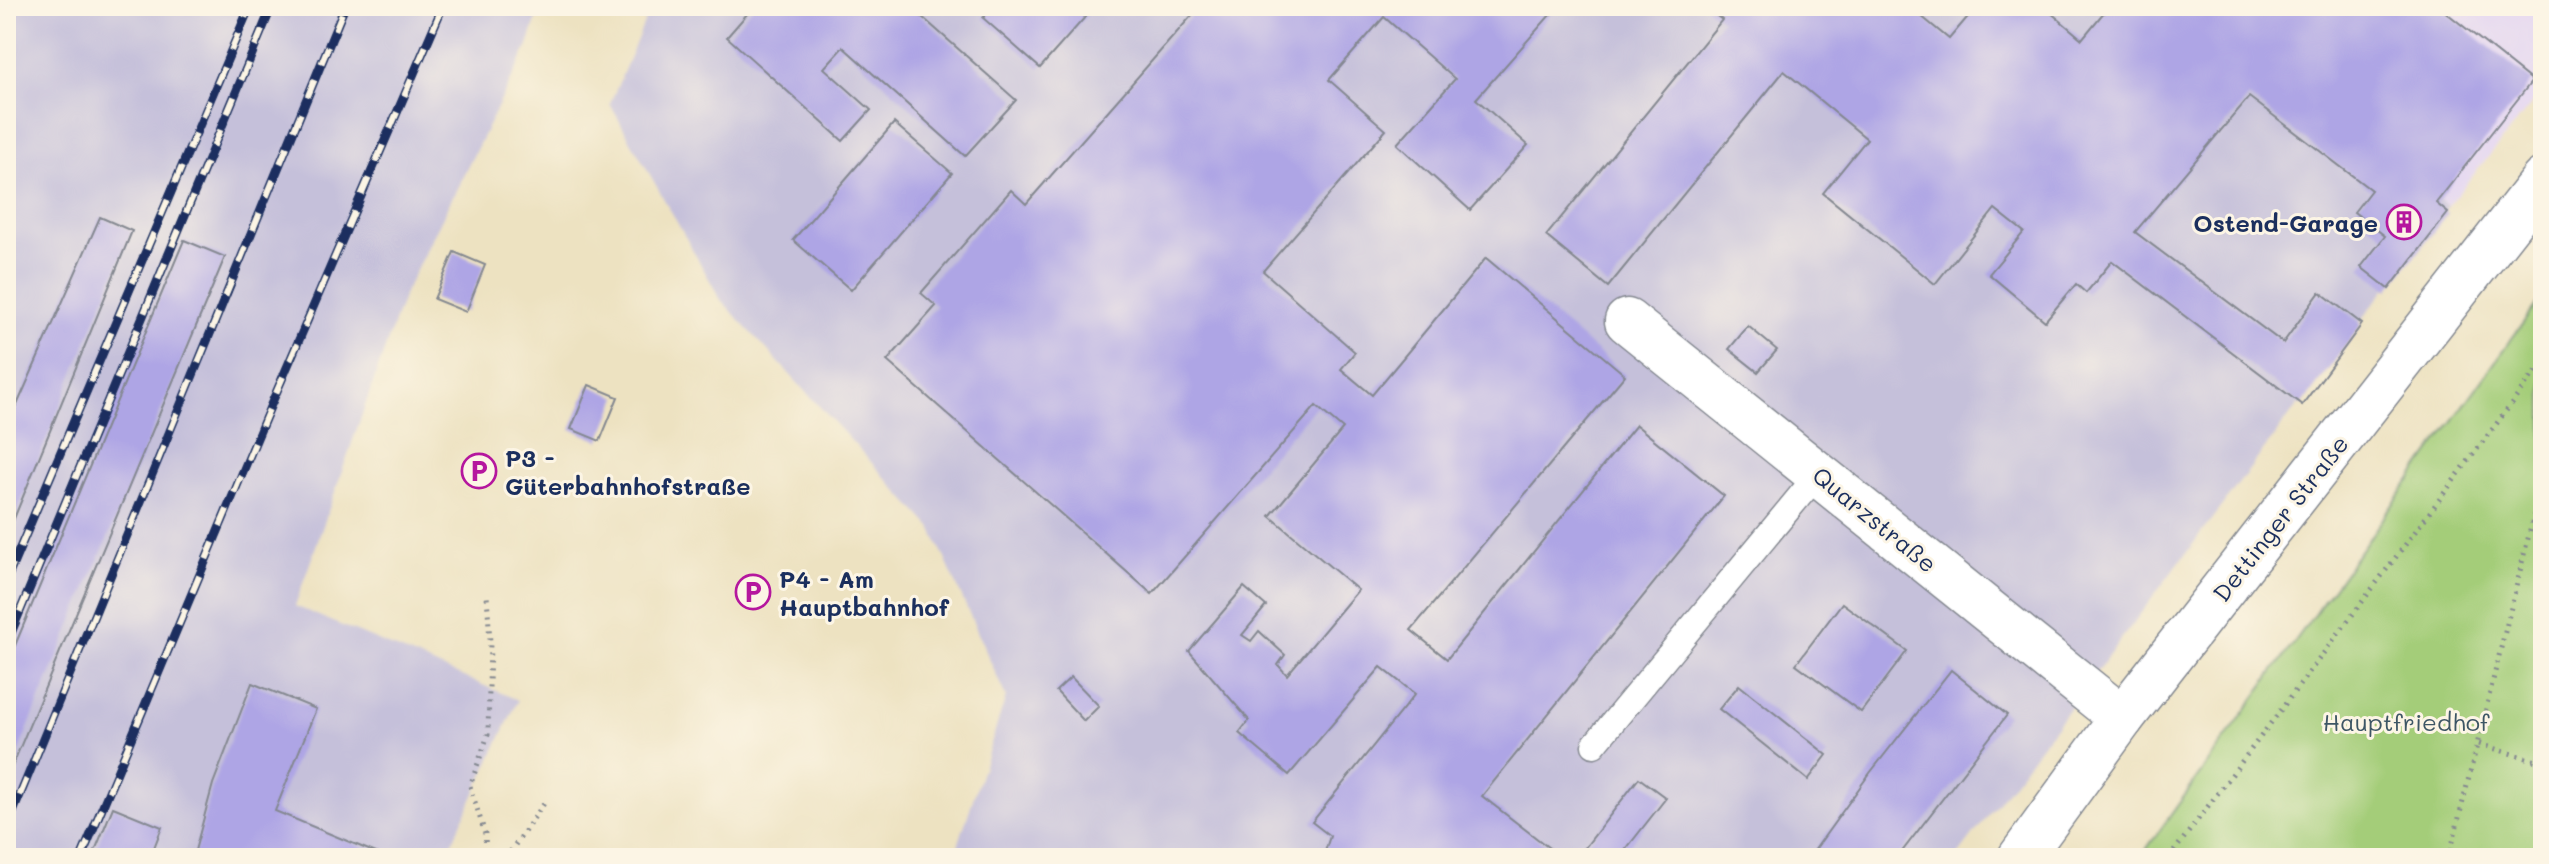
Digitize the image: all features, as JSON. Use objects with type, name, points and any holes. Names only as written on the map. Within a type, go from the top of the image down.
[{"type":"street","name":"Dettinger Straße","points":[[2020,858],[2122,718],[2543,180]]},
{"type":"street","name":"Quarzstraße","points":[[1627,321],[2122,718]]},
{"type":"lane","points":[[1594,745],[1818,474]]},
{"type":"path","points":[[2169,858],[2543,362]]},
{"type":"path","points":[[2449,858],[2543,478]]},
{"type":"path","points":[[486,858],[485,834],[470,786],[488,735],[490,642],[487,595]]},
{"type":"path","points":[[2479,744],[2543,763]]},
{"type":"path","points":[[506,858],[545,802]]},
{"type":"shaded area","points":[[6,6],[541,6],[527,48],[404,294],[295,606],[518,700],[445,858],[6,858]]},
{"type":"shaded area","points":[[651,6],[2182,6],[2448,206],[1956,858],[954,858],[1006,697],[931,527],[721,300],[610,104]]},
{"type":"shaded area","points":[[2182,6],[2543,6],[2543,90],[2448,206]]},
{"type":"green space","name":"Hauptfriedhof","points":[[2543,295],[2543,858],[2140,858]]},
{"type":"building","points":[[754,6],[927,6],[920,15],[1016,100],[965,156],[843,47],[824,68],[871,110],[843,141],[727,37]]},
{"type":"building","points":[[993,6],[1095,6],[1040,68],[983,18]]},
{"type":"building","points":[[1200,6],[1558,6],[1476,99],[1528,145],[1470,210],[1397,144],[1455,79],[1384,17],[1329,80],[1386,130],[1263,271],[1355,352],[1341,369],[1372,395],[1486,258],[1625,375],[1411,630],[1447,659],[1636,425],[1724,496],[1482,796],[1562,858],[1323,858],[1330,836],[1312,822],[1415,694],[1381,667],[1289,775],[1239,733],[1249,720],[1189,651],[1244,587],[1266,606],[1242,635],[1251,641],[1259,631],[1285,655],[1278,665],[1287,675],[1358,590],[1270,516],[1343,429],[1316,406],[1152,594],[887,361],[936,306],[921,293],[1011,190],[1026,204]]},
{"type":"building","points":[[1704,6],[1909,6],[1949,39],[1977,6],[2043,6],[2082,39],[2109,6],[2438,6],[2532,81],[2436,203],[2448,213],[2389,289],[2361,267],[2385,236],[2354,212],[2371,190],[2249,97],[2135,232],[2283,343],[2320,292],[2362,324],[2302,405],[2112,261],[2086,293],[2076,284],[2045,321],[1989,274],[2024,232],[1995,209],[1935,284],[1823,193],[1867,139],[1784,71],[1608,287],[1546,236],[1722,20]]},
{"type":"building","points":[[894,123],[952,173],[851,290],[793,240]]},
{"type":"building","points":[[100,217],[132,231],[6,538],[6,430]]},
{"type":"building","points":[[184,240],[225,257],[6,781],[6,667]]},
{"type":"building","points":[[454,252],[485,265],[466,312],[434,299]]},
{"type":"building","points":[[1748,326],[1777,350],[1758,372],[1729,349]]},
{"type":"building","points":[[589,385],[618,397],[600,441],[571,429]]},
{"type":"building","points":[[1842,603],[1907,651],[1861,712],[1796,664]]},
{"type":"building","points":[[1951,670],[2007,715],[1897,858],[1809,858],[1870,773]]},
{"type":"building","points":[[1071,677],[1099,706],[1084,721],[1056,691]]},
{"type":"building","points":[[252,683],[316,709],[275,811],[388,858],[193,858],[213,784]]},
{"type":"building","points":[[1739,685],[1827,755],[1808,780],[1719,709]]},
{"type":"building","points":[[1639,778],[1666,798],[1619,858],[1577,858]]},
{"type":"building","points":[[113,807],[162,827],[150,858],[92,858]]},
{"type":"railway","points":[[6,581],[250,6]]},
{"type":"railway","points":[[6,645],[272,6]]},
{"type":"railway","points":[[6,829],[345,6]]},
{"type":"railway","points":[[81,858],[270,407],[443,6]]},
{"type":"place","name":"Ostend-Garage","points":[[2404,222]]},
{"type":"place","name":"P3 - Güterbahnhofstraße","points":[[479,471]]},
{"type":"place","name":"P4 - Am Hauptbahnhof","points":[[753,592]]}]
